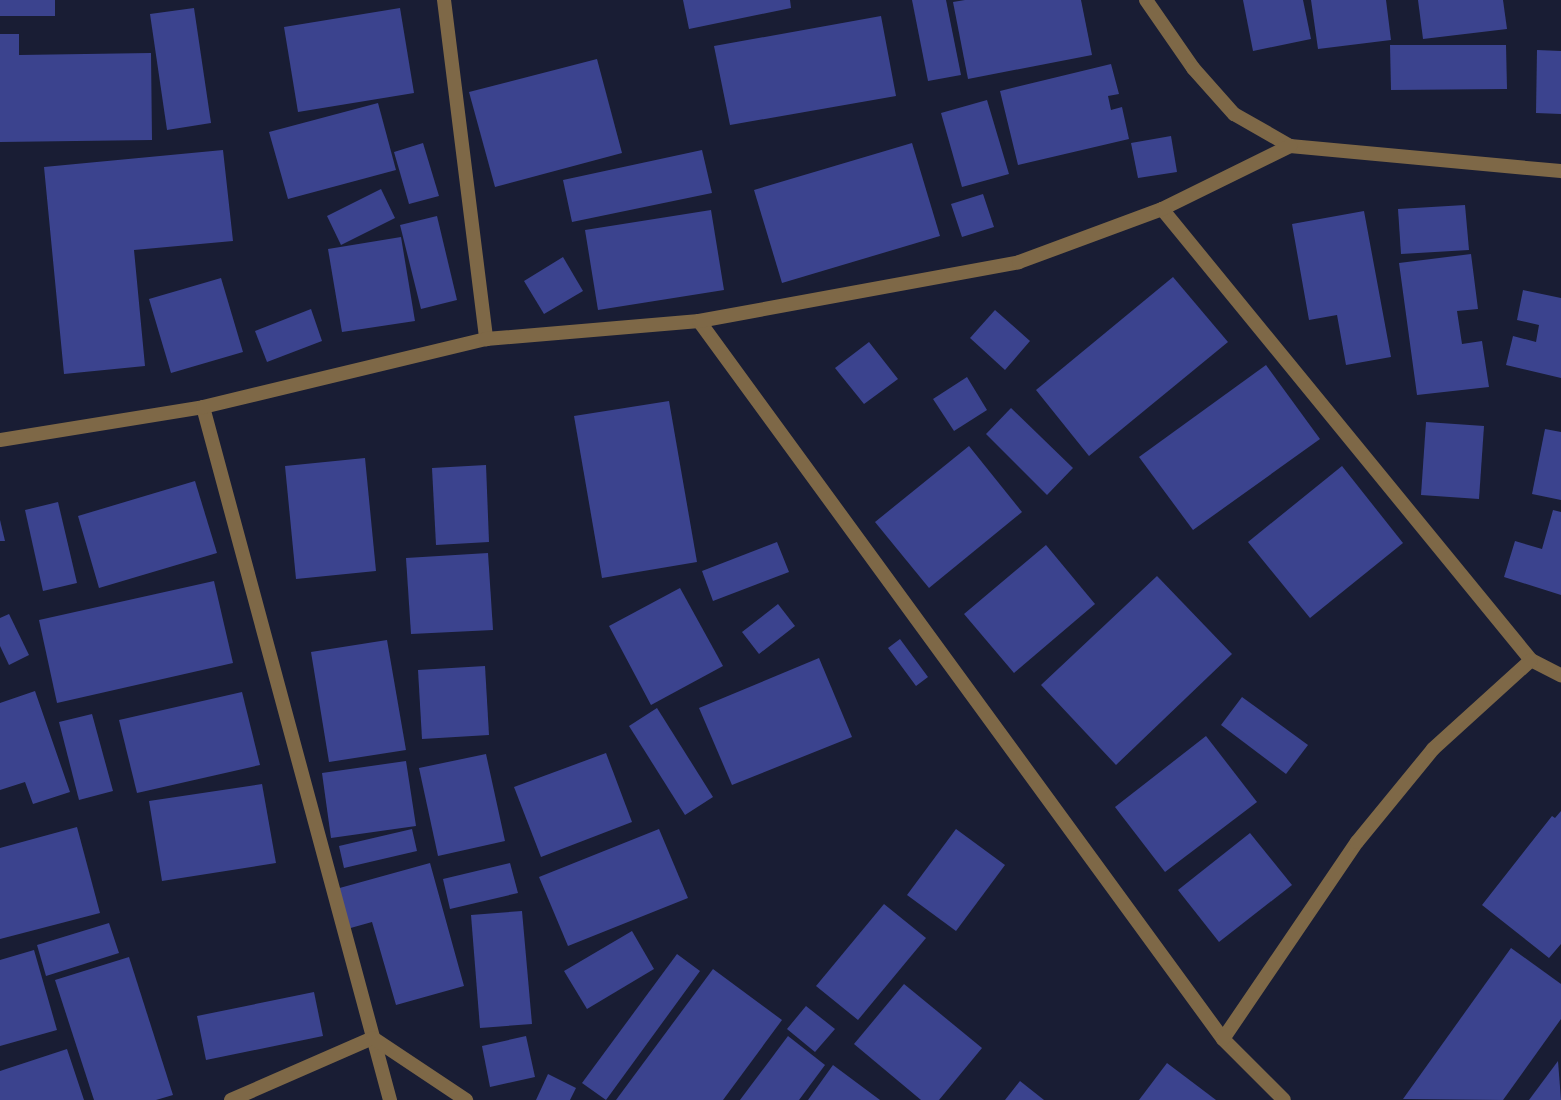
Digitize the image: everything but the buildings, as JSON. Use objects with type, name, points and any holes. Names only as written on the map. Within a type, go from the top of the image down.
[{"type":"street","points":[[444,0],[486,339]]},
{"type":"street","points":[[1146,0],[1193,68],[1234,114],[1290,146],[1561,171]]},
{"type":"street","points":[[0,440],[203,407],[486,339],[699,321],[1019,262],[1162,209],[1290,146]]},
{"type":"street","points":[[1162,209],[1531,660],[1561,675]]},
{"type":"street","points":[[699,321],[1223,1039],[1284,1100]]},
{"type":"street","points":[[203,407],[390,1100]]},
{"type":"street","points":[[1223,1039],[1374,821],[1433,749],[1531,660]]},
{"type":"street","points":[[231,1100],[373,1038]]},
{"type":"street","points":[[373,1038],[466,1100]]}]
